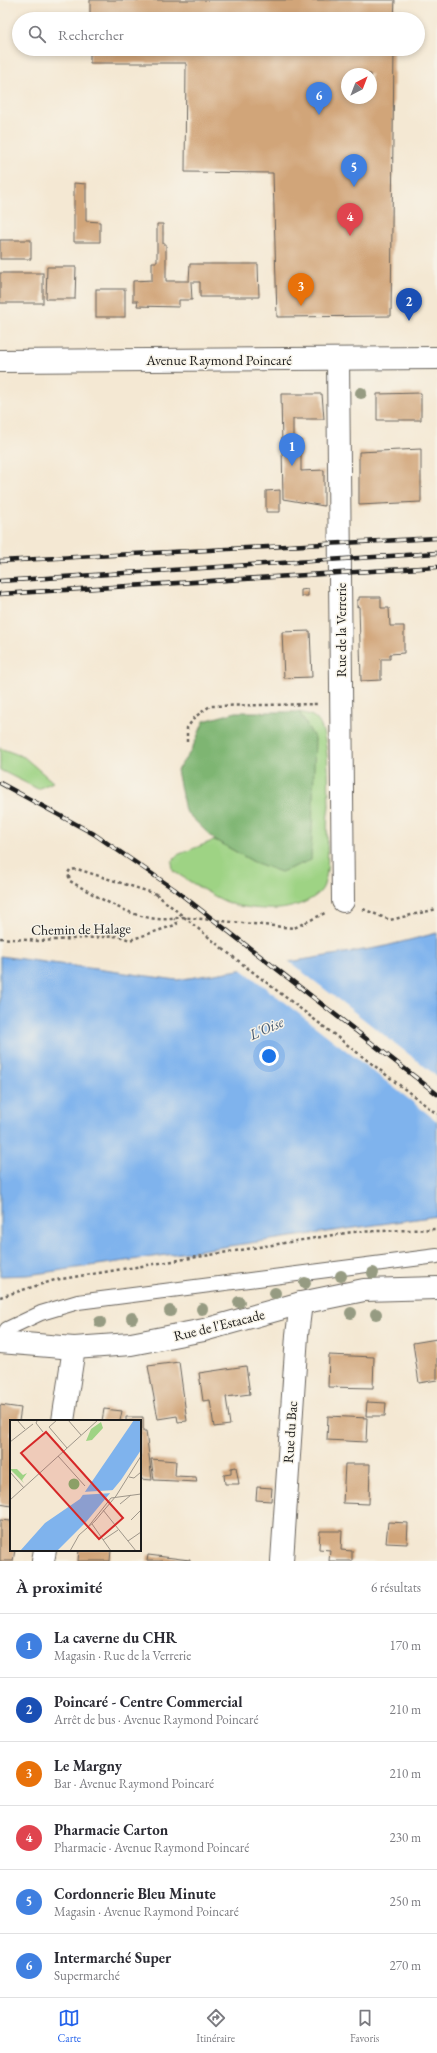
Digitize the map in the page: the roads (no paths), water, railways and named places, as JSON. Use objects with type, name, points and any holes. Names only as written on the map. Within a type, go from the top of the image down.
[{"type":"street","name":"Avenue Raymond Poincaré","points":[[0,361],[437,358]]},
{"type":"street","name":"Rue de la Verrerie","points":[[338,359],[343,901]]},
{"type":"street","name":"Rue de l'Estacade","points":[[0,1341],[74,1348],[131,1344],[204,1330],[301,1303],[364,1290],[437,1288]]},
{"type":"street","name":"Rue du Bac","points":[[282,1561],[297,1335],[301,1303]]},
{"type":"street","points":[[63,1420],[74,1348]]},
{"type":"street","points":[[43,1561],[45,1551]]},
{"type":"lane","points":[[0,1341],[7,1329],[42,1313],[78,1302],[437,1256]]},
{"type":"water","name":"L'Oise","points":[[437,933],[437,1216],[28,1275],[0,1276],[0,956],[177,980],[382,947]]},
{"type":"railway","points":[[0,561],[437,538]]},
{"type":"railway","points":[[0,581],[437,553]]},
{"type":"railway","points":[[0,594],[437,567]]},
{"type":"railway","points":[[0,783],[94,834],[174,889],[437,1094]]},
{"type":"place","name":"Intermarché Super","points":[[319,115]]},
{"type":"place","name":"Cordonnerie Bleu Minute","points":[[354,187]]},
{"type":"place","name":"Pharmacie Carton","points":[[350,236]]},
{"type":"place","name":"Le Margny","points":[[301,306]]},
{"type":"place","name":"Poincaré - Centre Commercial","points":[[409,321]]},
{"type":"place","name":"La caverne du CHR","points":[[292,466]]}]
